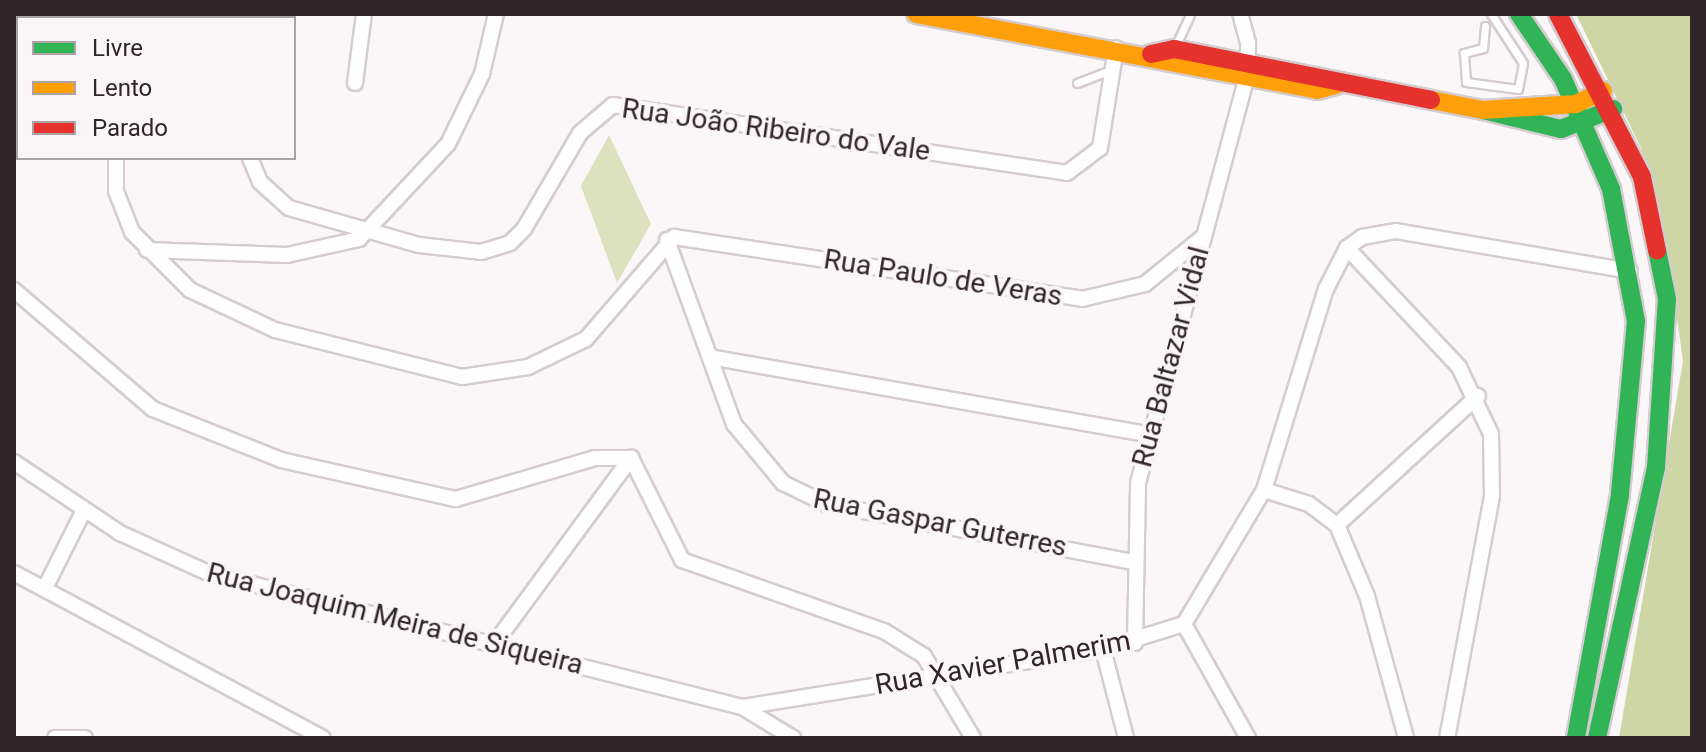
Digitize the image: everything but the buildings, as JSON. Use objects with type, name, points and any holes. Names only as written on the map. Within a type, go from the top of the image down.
[{"type":"main road","points":[[916,14],[1151,54],[1174,49],[1317,90],[1336,85],[1483,110],[1492,118],[1561,129],[1603,91]]},
{"type":"main road","points":[[1519,14],[1580,112],[1611,189],[1630,271],[1633,391],[1576,738]]},
{"type":"main road","points":[[1558,14],[1613,109],[1659,239],[1667,374],[1656,468],[1597,738]]},
{"type":"main road","points":[[1151,54],[1162,63],[1247,70]]},
{"type":"main road","points":[[1580,112],[1613,109]]},
{"type":"street","points":[[355,83],[364,14]]},
{"type":"street","points":[[147,250],[309,253],[369,230],[448,144],[482,74],[496,14]]},
{"type":"street","points":[[1240,14],[1247,70]]},
{"type":"street","name":"Rua João Ribeiro do Vale","points":[[251,160],[260,182],[289,208],[455,251],[510,243],[592,117],[624,104],[1067,173],[1100,148],[1116,48]]},
{"type":"street","name":"Rua Baltazar Vidal","points":[[1135,643],[1134,562],[1148,434],[1247,70]]},
{"type":"street","points":[[116,160],[122,212],[147,250],[182,284],[242,319],[386,361],[487,377],[528,367],[586,339],[620,307],[667,240]]},
{"type":"street","points":[[1248,738],[1184,624],[1264,490],[1326,289],[1347,248],[1362,237],[1396,231],[1630,271]]},
{"type":"street","name":"Rua Paulo de Veras","points":[[667,240],[685,237],[1082,299],[1145,284],[1203,237]]},
{"type":"street","name":"Rua Gaspar Guterres","points":[[667,240],[746,445],[798,494],[1134,562]]},
{"type":"street","points":[[1347,248],[1478,396],[1491,434],[1492,496],[1447,738]]},
{"type":"street","points":[[14,290],[153,409],[281,460],[456,499],[485,496],[595,458],[631,458]]},
{"type":"street","points":[[710,357],[1148,434]]},
{"type":"street","points":[[1337,525],[1478,396]]},
{"type":"street","points":[[495,643],[631,458]]},
{"type":"street","points":[[631,458],[682,560],[884,631],[938,674],[973,738]]},
{"type":"street","name":"Rua Joaquim Meira de Siqueira","points":[[14,462],[83,512],[208,573],[742,707],[793,738]]},
{"type":"street","points":[[1264,490],[1309,504],[1337,525],[1367,596],[1406,738]]},
{"type":"street","points":[[46,586],[83,512]]},
{"type":"street","points":[[14,573],[46,586],[323,738]]},
{"type":"street","name":"Rua Xavier Palmerim","points":[[742,707],[1135,643],[1184,624]]},
{"type":"street","points":[[1103,649],[1126,738]]},
{"type":"street","points":[[55,738],[85,738]]},
{"type":"lane","points":[[1485,26],[1483,48],[1464,53],[1466,82],[1518,89],[1523,63],[1491,14]]},
{"type":"lane","points":[[1174,49],[1190,15]]},
{"type":"lane","points":[[1077,83],[1112,69]]},
{"type":"green space","points":[[1576,14],[1692,14],[1692,738],[1619,738],[1683,361],[1668,255],[1641,148]]},
{"type":"green space","points":[[609,135],[651,224],[617,283],[581,186]]},
{"type":"traffic: fast","points":[[1519,14],[1563,79],[1611,189],[1636,321],[1620,495],[1576,738]]},
{"type":"traffic: fast","points":[[1483,110],[1561,129],[1613,109]]},
{"type":"traffic: fast","points":[[1597,738],[1656,468],[1667,299],[1657,250]]},
{"type":"traffic: slow","points":[[916,14],[1317,90],[1336,85]]},
{"type":"traffic: slow","points":[[1431,100],[1483,110],[1576,104],[1603,91]]},
{"type":"traffic: jam","points":[[1558,14],[1642,177],[1657,250]]},
{"type":"traffic: jam","points":[[1151,54],[1174,49],[1431,100]]}]
